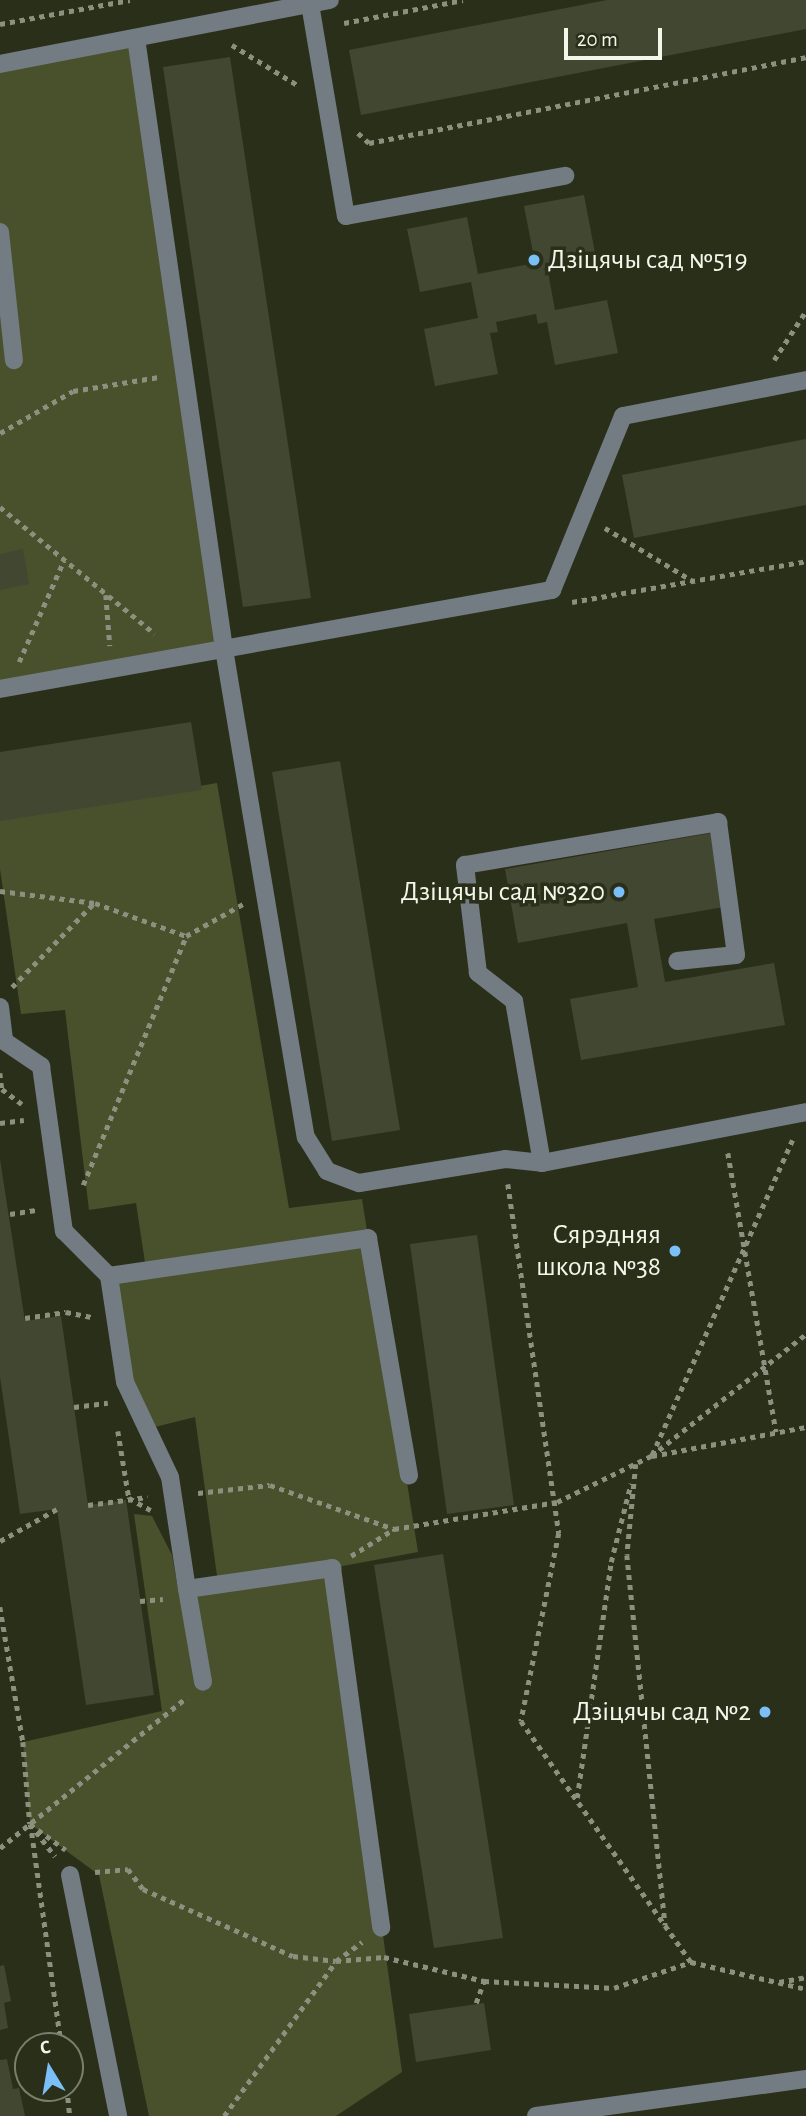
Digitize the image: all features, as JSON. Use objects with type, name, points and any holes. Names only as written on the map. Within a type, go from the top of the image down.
[{"type":"lane","points":[[0,64],[199,26],[267,6],[330,0]]},
{"type":"lane","points":[[310,4],[346,216],[565,176]]},
{"type":"lane","points":[[136,38],[224,649],[306,1137],[327,1171],[359,1183],[505,1159],[542,1163],[805,1112]]},
{"type":"lane","points":[[0,232],[14,360]]},
{"type":"lane","points":[[4,688],[552,590],[623,416],[806,380]]},
{"type":"lane","points":[[542,1163],[514,1001],[478,973],[465,865],[718,822],[736,955],[677,961]]},
{"type":"lane","points":[[0,1007],[4,1041],[41,1066],[64,1231],[109,1276],[125,1382],[170,1477],[203,1682]]},
{"type":"lane","points":[[109,1276],[368,1238],[409,1475]]},
{"type":"lane","points":[[187,1589],[332,1568],[381,1928]]},
{"type":"lane","points":[[71,1875],[118,2116]]},
{"type":"lane","points":[[537,2116],[806,2079]]},
{"type":"path","points":[[0,24],[130,0]]},
{"type":"path","points":[[313,29],[463,0]]},
{"type":"path","points":[[199,26],[326,102],[369,143],[806,57]]},
{"type":"path","points":[[754,390],[806,311]]},
{"type":"path","points":[[0,433],[74,391],[184,372]]},
{"type":"path","points":[[0,507],[154,634],[166,637]]},
{"type":"path","points":[[583,515],[694,581]]},
{"type":"path","points":[[4,688],[64,560]]},
{"type":"path","points":[[106,594],[112,669]]},
{"type":"path","points":[[0,891],[94,902],[186,936]]},
{"type":"path","points":[[80,1192],[186,936],[265,892]]},
{"type":"path","points":[[9,989],[94,902]]},
{"type":"path","points":[[651,1456],[805,1112]]},
{"type":"path","points":[[723,1128],[776,1432]]},
{"type":"path","points":[[505,1159],[557,1502],[559,1533],[521,1721],[691,1962]]},
{"type":"path","points":[[10,1213],[49,1208]]},
{"type":"path","points":[[25,1318],[66,1312],[117,1321]]},
{"type":"path","points":[[332,1568],[394,1529],[557,1502],[636,1466],[806,1334]]},
{"type":"path","points":[[74,1407],[114,1402]]},
{"type":"path","points":[[651,1456],[806,1427]]},
{"type":"path","points":[[576,1799],[611,1562],[636,1466]]},
{"type":"path","points":[[636,1466],[627,1555],[665,1926]]},
{"type":"path","points":[[88,1505],[270,1485],[394,1529]]},
{"type":"path","points":[[0,1541],[57,1509]]},
{"type":"path","points":[[140,1601],[166,1598]]},
{"type":"path","points":[[0,1607],[23,1742],[30,1824],[59,2032]]},
{"type":"path","points":[[0,1849],[203,1682]]},
{"type":"path","points":[[30,1824],[69,1853]]},
{"type":"path","points":[[30,1824],[71,1875]]},
{"type":"path","points":[[89,1868],[99,1875],[128,1869],[143,1889],[293,1956],[336,1961],[384,1958],[484,1981],[614,1988],[659,1976],[691,1962],[806,1989]]},
{"type":"path","points":[[224,2116],[336,1961],[381,1928]]},
{"type":"path","points":[[776,1982],[806,1978]]},
{"type":"path","points":[[476,2003],[484,1981]]},
{"type":"green space","points":[[136,38],[224,649],[0,689],[0,64]]},
{"type":"green space","points":[[217,783],[289,1208],[362,1199],[418,1552],[332,1568],[402,2072],[336,2116],[149,2116],[99,1875],[30,1824],[23,1742],[162,1711],[134,1514],[152,1516],[172,1555],[178,1589],[218,1583],[195,1417],[147,1429],[125,1382],[109,1276],[146,1269],[136,1203],[89,1210],[65,1010],[21,1014],[0,869],[0,820]]},
{"type":"building","points":[[607,0],[806,0],[806,29],[361,115],[349,50]]},
{"type":"building","points":[[230,57],[311,598],[243,607],[163,67]]},
{"type":"building","points":[[584,195],[596,258],[547,267],[555,310],[607,300],[618,353],[555,365],[547,322],[538,324],[536,314],[496,322],[498,332],[490,333],[498,374],[435,386],[424,329],[478,318],[471,282],[420,292],[407,229],[467,217],[478,274],[535,263],[524,206]]},
{"type":"building","points":[[806,439],[806,505],[634,538],[622,475]]},
{"type":"building","points":[[23,549],[29,584],[0,590],[0,554]]},
{"type":"building","points":[[191,722],[202,790],[0,821],[0,752]]},
{"type":"building","points":[[340,761],[400,1130],[332,1141],[272,772]]},
{"type":"building","points":[[711,833],[724,907],[654,919],[665,982],[774,963],[785,1025],[581,1060],[570,999],[638,987],[627,923],[518,943],[505,869]]},
{"type":"building","points":[[0,1159],[25,1321],[61,1316],[88,1505],[126,1500],[154,1695],[86,1705],[57,1509],[20,1514],[0,1377]]},
{"type":"building","points":[[477,1235],[514,1505],[447,1514],[410,1244]]},
{"type":"building","points":[[443,1554],[503,1938],[434,1948],[374,1565]]},
{"type":"building","points":[[4,1965],[11,2001],[4,2003],[8,2028],[0,2030],[0,1966]]},
{"type":"building","points":[[484,2003],[491,2050],[416,2062],[409,2014]]},
{"type":"building","points":[[7,2059],[14,2089],[14,2102],[22,2102],[25,2116],[0,2116],[0,2060]]},
{"type":"place","name":"Дзіцячы сад №519","points":[[534,260]]},
{"type":"place","name":"Дзіцячы сад №320","points":[[619,892]]},
{"type":"place","name":"Сярэдняя школа №38","points":[[675,1251]]},
{"type":"place","name":"Дзіцячы сад №2","points":[[765,1712]]}]
